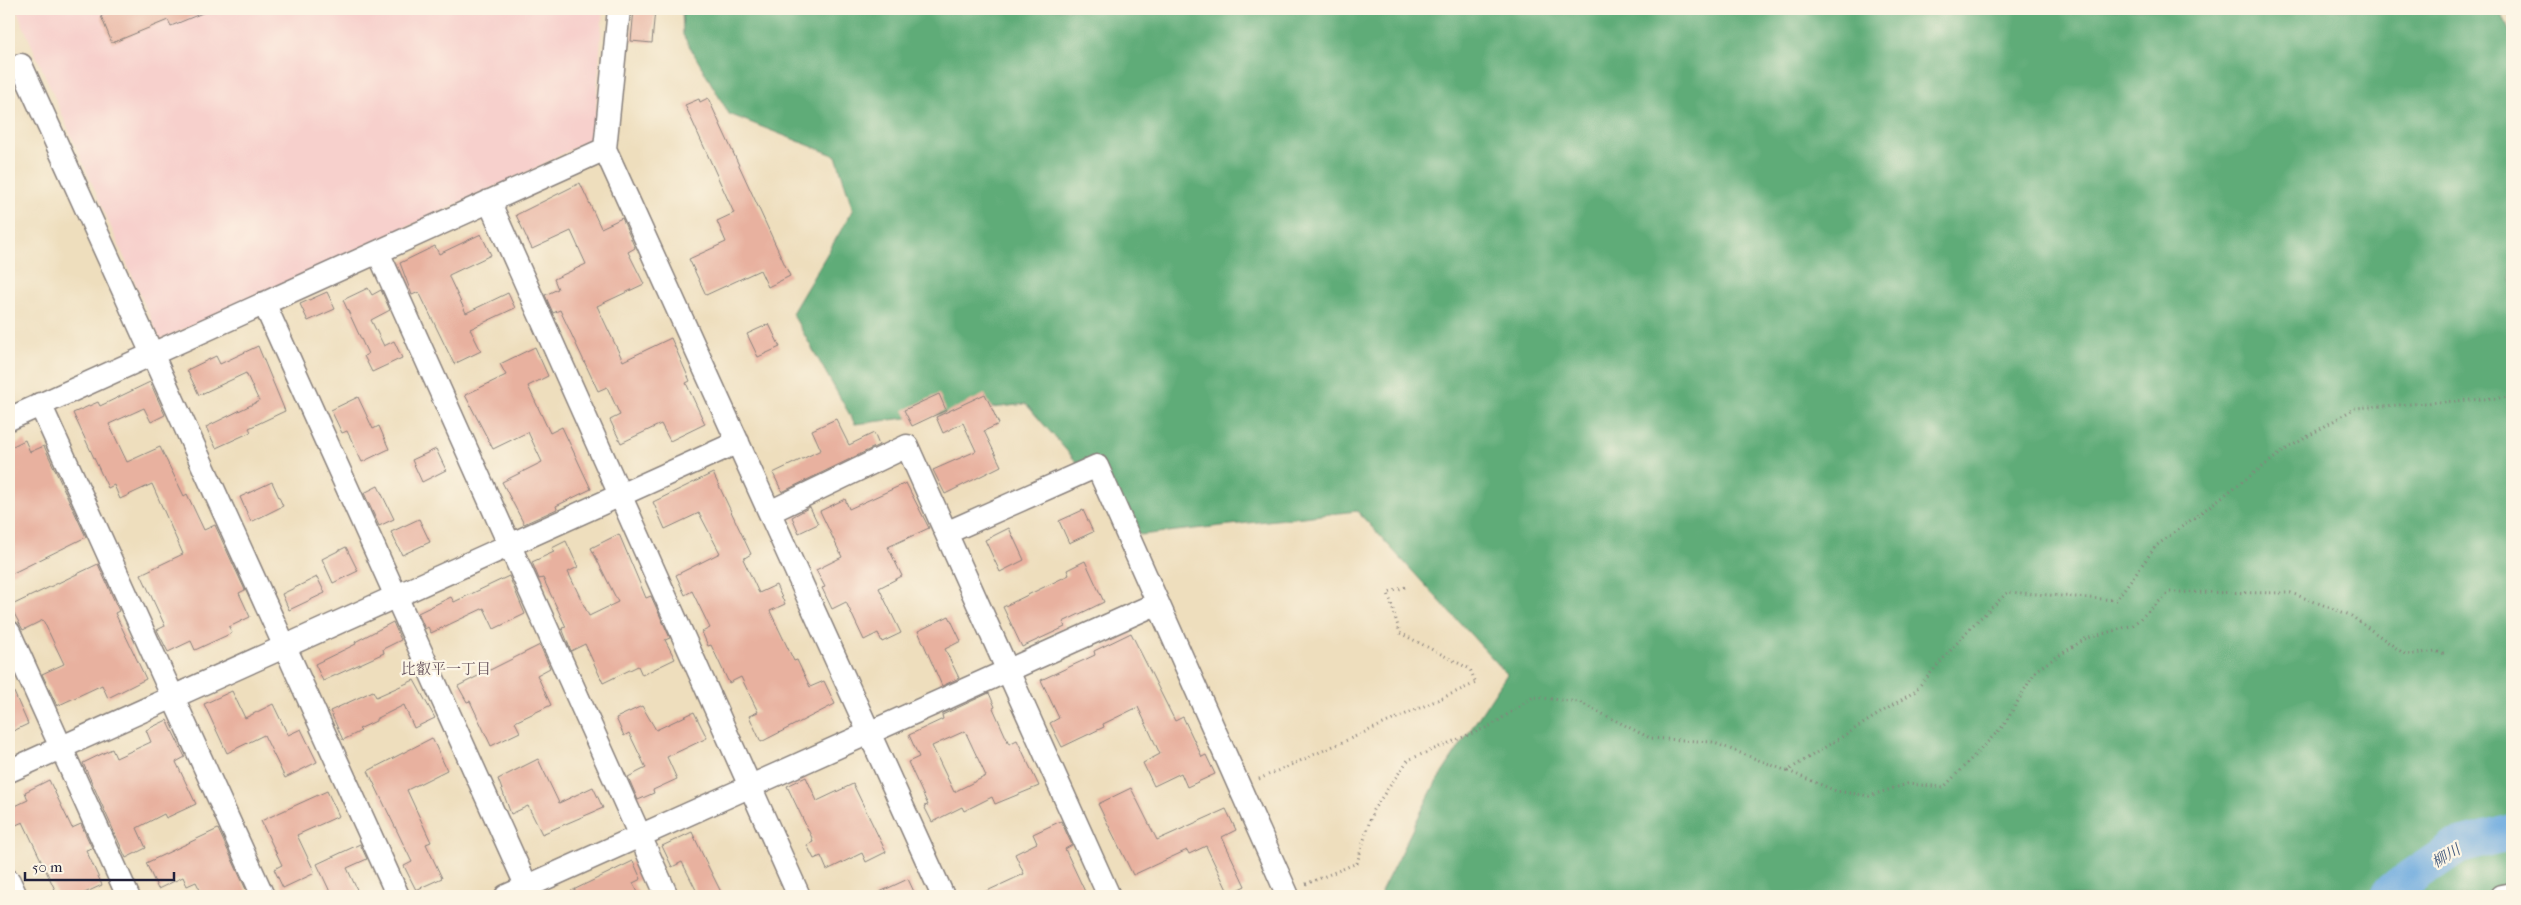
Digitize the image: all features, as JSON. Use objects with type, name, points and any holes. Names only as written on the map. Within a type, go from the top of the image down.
[{"type":"street","points":[[619,9],[605,149],[943,896]]},
{"type":"street","points":[[21,65],[398,896]]},
{"type":"street","points":[[9,419],[605,149]]},
{"type":"street","points":[[489,202],[799,896]]},
{"type":"street","points":[[378,252],[667,896]]},
{"type":"street","points":[[264,303],[529,892]]},
{"type":"street","points":[[40,404],[263,896]]},
{"type":"street","points":[[9,771],[738,442]]},
{"type":"street","points":[[770,512],[907,446],[1110,896]]},
{"type":"street","points":[[946,533],[1097,466],[1240,788],[1285,895]]},
{"type":"street","points":[[506,896],[529,892],[640,836],[1158,603]]},
{"type":"street","points":[[9,632],[128,896]]},
{"type":"street","points":[[9,881],[16,896]]},
{"type":"street","points":[[2500,896],[2512,894]]},
{"type":"path","points":[[1787,771],[1914,692],[1973,625],[2008,592],[2116,600],[2156,546],[2285,450],[2355,408],[2512,397]]},
{"type":"path","points":[[1240,788],[1476,683],[1470,669],[1400,633],[1388,593],[1408,586]]},
{"type":"path","points":[[1285,895],[1356,863],[1372,810],[1408,760],[1492,725],[1533,697],[1579,702],[1650,738],[1712,742],[1836,790],[1869,796],[1907,784],[1944,787],[2004,725],[2036,670],[2085,639],[2133,625],[2170,592],[2291,593],[2350,614],[2406,655],[2436,651],[2447,656]]},
{"type":"shaded area","points":[[16,9],[603,9],[594,137],[538,167],[160,340]]},
{"type":"green space","points":[[682,9],[2500,9],[2512,36],[2512,896],[1383,896],[1381,892],[1435,784],[1507,674],[1357,511],[1140,535],[1026,404],[855,424],[792,313],[853,210],[836,156],[729,114],[683,35]]},
{"type":"building","points":[[118,9],[212,9],[171,26],[168,20],[112,43],[101,16]]},
{"type":"building","points":[[634,9],[655,9],[652,43],[631,41]]},
{"type":"building","points":[[708,98],[790,276],[768,287],[760,270],[706,295],[689,259],[726,242],[717,221],[734,213],[685,105],[699,99],[700,102]]},
{"type":"building","points":[[580,183],[601,228],[622,218],[635,248],[628,252],[644,284],[597,306],[623,361],[671,338],[690,381],[686,383],[705,424],[670,441],[661,424],[621,443],[610,420],[620,415],[607,387],[598,391],[560,310],[553,313],[545,295],[558,289],[554,279],[586,264],[571,231],[532,249],[516,215]]},
{"type":"building","points":[[481,234],[491,255],[449,275],[449,277],[466,313],[508,293],[515,308],[470,329],[481,351],[454,364],[419,292],[412,295],[400,263],[435,246],[439,254]]},
{"type":"building","points":[[368,288],[372,295],[381,290],[390,310],[371,320],[384,346],[394,341],[402,358],[372,372],[364,356],[368,354],[343,300]]},
{"type":"building","points":[[327,292],[335,309],[308,321],[300,304]]},
{"type":"building","points":[[769,324],[780,347],[758,357],[747,334]]},
{"type":"building","points":[[258,346],[285,411],[249,428],[251,432],[216,448],[206,427],[259,401],[246,373],[199,395],[187,370],[216,356],[220,364]]},
{"type":"building","points":[[535,347],[548,376],[528,386],[550,433],[562,427],[591,489],[556,506],[557,509],[524,524],[502,482],[542,462],[528,432],[493,449],[465,395],[506,375],[500,364]]},
{"type":"building","points":[[150,382],[165,415],[151,422],[144,408],[109,424],[127,462],[160,447],[184,496],[187,494],[204,530],[215,525],[245,590],[239,593],[250,617],[229,627],[232,633],[195,650],[191,641],[168,652],[157,630],[165,626],[141,574],[183,554],[152,484],[120,499],[114,485],[108,488],[73,413],[98,402],[100,406]]},
{"type":"building","points":[[939,394],[946,410],[912,426],[904,410]]},
{"type":"building","points":[[985,394],[999,424],[984,431],[1001,466],[945,494],[933,470],[976,451],[963,423],[943,433],[936,417]]},
{"type":"building","points":[[358,397],[373,429],[379,426],[389,449],[362,462],[347,431],[342,433],[331,410]]},
{"type":"building","points":[[836,419],[849,445],[874,433],[879,445],[782,492],[773,473],[821,450],[812,430]]},
{"type":"building","points":[[25,440],[30,452],[44,446],[86,537],[9,575],[9,448]]},
{"type":"building","points":[[436,449],[446,470],[422,482],[412,460]]},
{"type":"building","points":[[713,473],[751,554],[743,559],[759,593],[776,585],[785,604],[770,611],[794,661],[797,660],[810,687],[824,681],[835,704],[761,742],[749,716],[758,712],[741,677],[729,683],[711,645],[708,646],[702,632],[710,628],[692,591],[685,595],[676,575],[720,553],[699,513],[665,529],[653,502]]},
{"type":"building","points":[[272,482],[283,506],[251,522],[240,497]]},
{"type":"building","points":[[906,483],[929,528],[888,547],[902,576],[879,588],[901,633],[882,642],[878,633],[864,640],[846,602],[832,609],[822,588],[825,587],[816,570],[842,557],[820,511],[845,499],[849,509]]},
{"type":"building","points":[[378,486],[394,519],[379,526],[364,493]]},
{"type":"building","points":[[810,507],[818,524],[799,533],[792,517]]},
{"type":"building","points":[[1083,510],[1093,532],[1069,543],[1059,521]]},
{"type":"building","points":[[419,519],[430,542],[402,555],[391,532]]},
{"type":"building","points":[[1009,528],[1024,560],[1000,572],[985,540]]},
{"type":"building","points":[[619,534],[646,598],[651,596],[670,638],[665,640],[675,659],[642,675],[638,666],[603,683],[585,644],[571,651],[562,628],[566,627],[543,578],[539,579],[532,562],[554,552],[552,548],[566,541],[578,567],[568,572],[589,616],[618,602],[591,548]]},
{"type":"building","points":[[346,547],[358,571],[333,583],[322,559]]},
{"type":"building","points":[[1085,561],[1104,602],[1063,622],[1065,627],[1022,647],[1003,607],[1069,575],[1067,570]]},
{"type":"building","points":[[98,564],[119,611],[115,613],[146,679],[108,698],[102,685],[57,706],[42,674],[64,664],[43,620],[23,630],[10,606]]},
{"type":"building","points":[[509,576],[525,614],[494,629],[484,608],[431,633],[428,627],[425,629],[418,613],[451,597],[454,602]]},
{"type":"building","points":[[317,577],[325,593],[289,610],[282,594]]},
{"type":"building","points":[[949,616],[961,641],[945,649],[959,678],[942,686],[918,631]]},
{"type":"building","points":[[393,622],[401,640],[383,649],[384,653],[323,681],[315,664],[356,644],[355,642]]},
{"type":"building","points":[[1131,633],[1175,721],[1183,717],[1202,757],[1206,755],[1215,774],[1187,787],[1181,773],[1154,786],[1143,763],[1160,754],[1138,707],[1103,724],[1104,727],[1062,747],[1050,723],[1059,718],[1041,680],[1095,655],[1094,651]]},
{"type":"building","points":[[540,645],[550,668],[537,675],[551,705],[515,722],[520,732],[491,746],[470,701],[467,702],[458,686]]},
{"type":"building","points":[[414,680],[435,718],[414,728],[404,705],[376,719],[376,721],[359,729],[361,731],[343,740],[330,711],[373,691],[376,697]]},
{"type":"building","points":[[9,681],[28,724],[9,733]]},
{"type":"building","points":[[232,691],[245,718],[273,704],[288,735],[301,729],[317,762],[285,778],[264,735],[227,753],[204,704]]},
{"type":"building","points":[[989,693],[995,707],[993,708],[1009,744],[1017,740],[1039,786],[995,804],[992,797],[964,811],[962,807],[932,822],[924,806],[928,805],[908,762],[919,757],[909,735],[943,719],[942,715]],"holes":[[[965,731],[986,776],[954,792],[932,746]]]},
{"type":"building","points":[[642,706],[656,730],[694,712],[707,738],[667,757],[677,779],[653,790],[654,793],[638,800],[628,777],[646,768],[629,733],[624,736],[616,718]]},
{"type":"building","points":[[167,720],[185,757],[176,762],[196,804],[166,818],[164,814],[137,828],[146,848],[126,858],[83,763],[112,749],[116,758],[151,742],[146,730]]},
{"type":"building","points":[[432,738],[447,770],[407,790],[431,842],[426,844],[442,878],[416,890],[404,866],[412,862],[368,771]]},
{"type":"building","points":[[538,759],[559,803],[593,787],[603,808],[542,834],[528,806],[511,814],[498,779]]},
{"type":"building","points":[[806,777],[817,801],[853,784],[886,852],[866,862],[862,853],[827,870],[821,856],[814,859],[807,845],[813,842],[812,838],[787,786]]},
{"type":"building","points":[[49,780],[72,828],[81,824],[92,848],[86,850],[102,885],[78,896],[58,896],[23,822],[9,828],[9,809],[28,800],[25,792]]},
{"type":"building","points":[[1131,788],[1157,840],[1226,809],[1236,830],[1222,837],[1245,886],[1229,894],[1206,846],[1189,854],[1187,850],[1133,875],[1098,804]]},
{"type":"building","points":[[327,791],[339,816],[297,835],[315,873],[283,888],[274,869],[282,865],[261,821]]},
{"type":"building","points":[[1061,821],[1072,845],[1065,849],[1087,896],[976,896],[1024,874],[1015,854],[1037,843],[1033,834]]},
{"type":"building","points":[[218,829],[249,896],[203,896],[196,882],[187,886],[183,877],[158,889],[146,863]]},
{"type":"building","points":[[692,832],[723,896],[699,896],[682,862],[672,867],[662,846]]},
{"type":"building","points":[[360,844],[367,859],[347,868],[360,896],[332,896],[317,864]]},
{"type":"building","points":[[633,861],[641,879],[633,883],[640,896],[561,896]]},
{"type":"building","points":[[908,879],[916,896],[871,896]]},
{"type":"waterway","name":"柳川","points":[[2388,896],[2390,892],[2456,847],[2512,832]]},
{"type":"district","name":"比叡平一丁目","points":[[446,669]]}]
